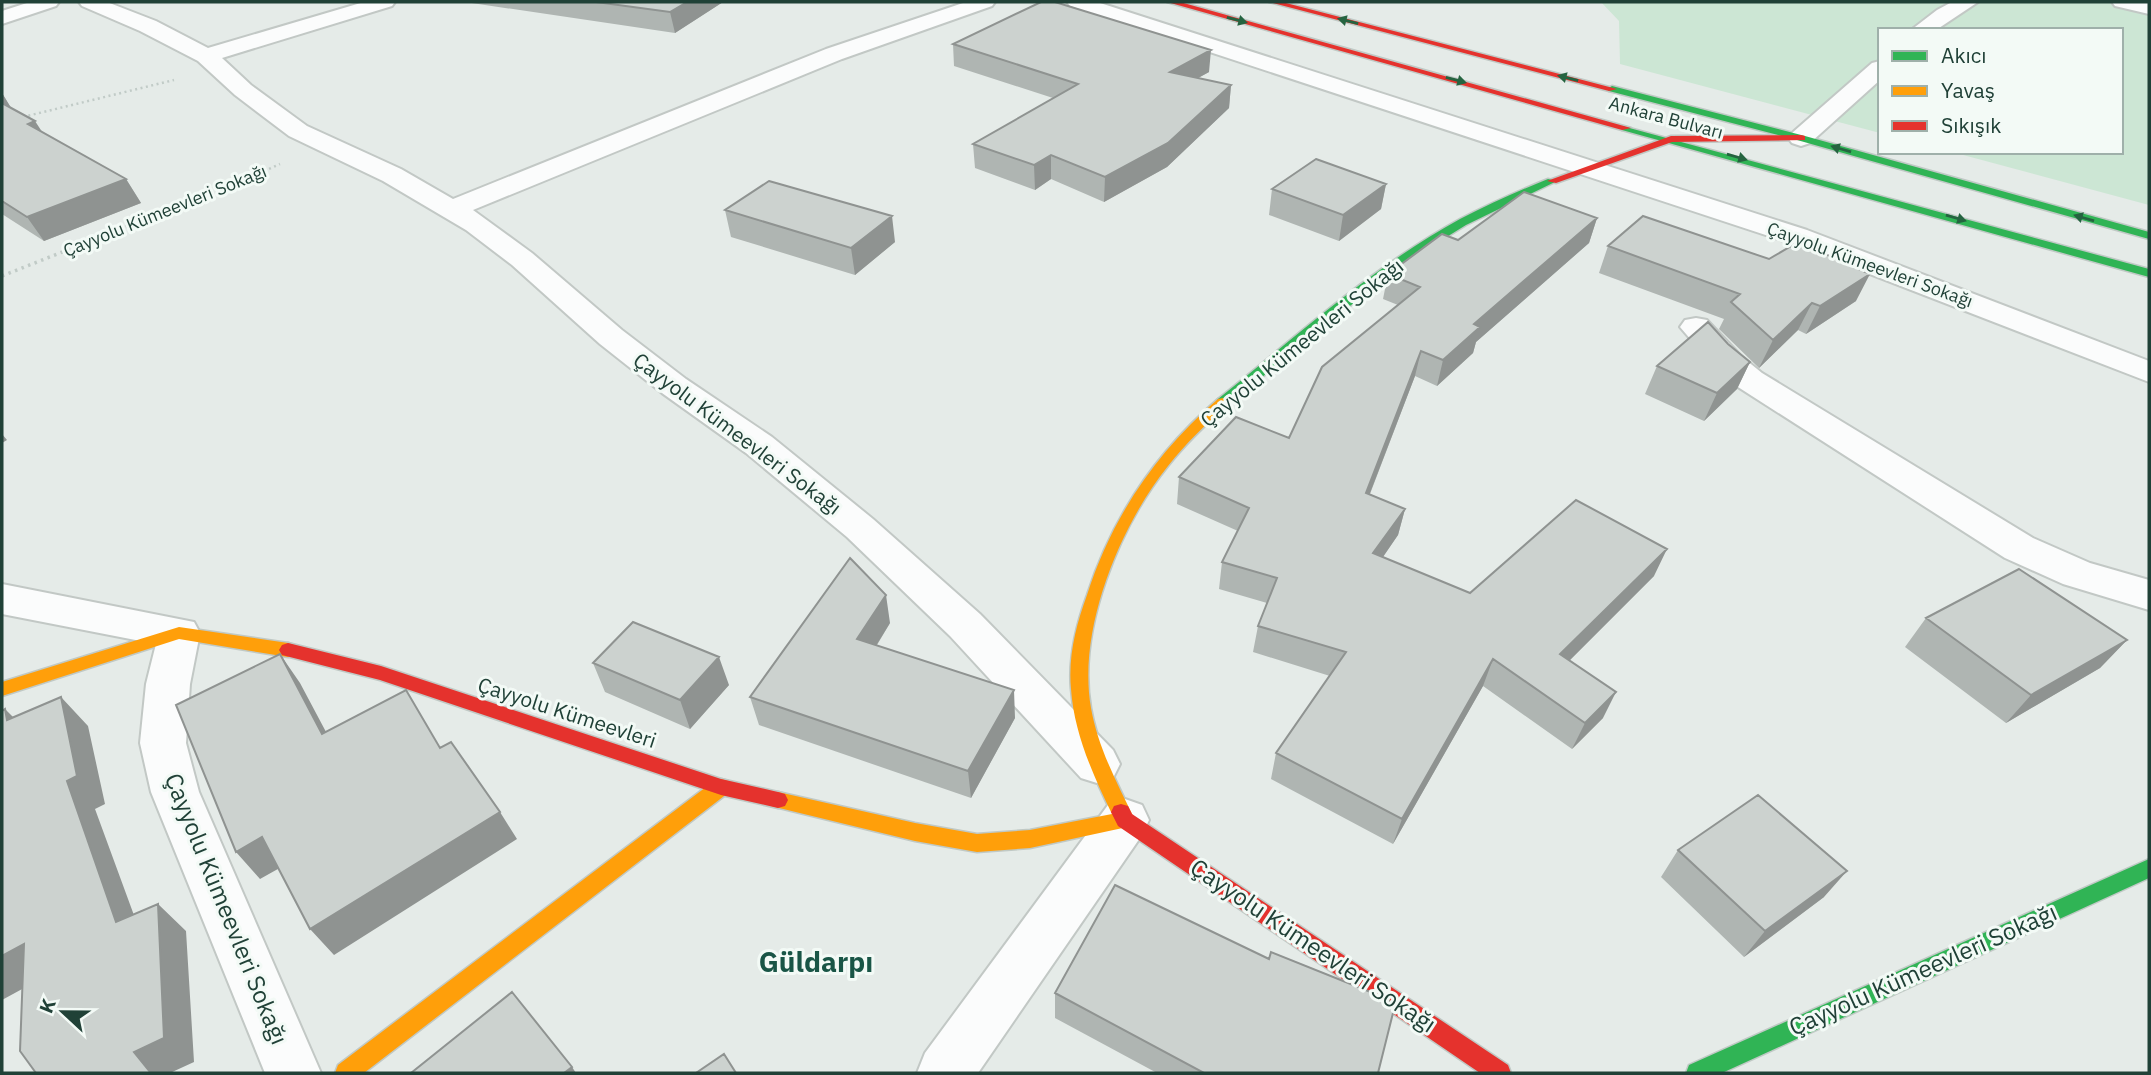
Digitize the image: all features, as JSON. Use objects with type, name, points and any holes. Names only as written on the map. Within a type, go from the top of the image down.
[{"type":"street","points":[[2,18],[49,2]]},
{"type":"street","name":"Çayyolu Kümeevleri Sokağı","points":[[89,2],[148,26],[213,63],[270,112],[298,131],[392,175],[452,209],[504,245],[621,345],[674,386],[759,445],[860,528],[965,625],[1097,764]]},
{"type":"street","points":[[213,63],[385,2]]},
{"type":"street","points":[[452,209],[834,54],[985,2]]},
{"type":"street","name":"Çayyolu Kümeevleri Sokağı","points":[[1077,2],[1588,167],[1878,265],[2149,372]]},
{"type":"street","name":"Ankara Bulvarı","points":[[1171,2],[2149,273]]},
{"type":"street","name":"Ankara Bulvarı","points":[[1273,2],[1801,138],[2149,236]]},
{"type":"street","points":[[1926,2],[1944,14]]},
{"type":"street","points":[[1925,28],[1968,2]]},
{"type":"street","points":[[2122,2],[2149,8]]},
{"type":"street","points":[[1671,139],[1801,138],[1878,70]]},
{"type":"street","name":"Çayyolu Kümeevleri Sokağı","points":[[1500,1073],[1125,820],[1097,764],[1085,716],[1079,672],[1084,623],[1110,547],[1132,505],[1170,453],[1210,412],[1412,255],[1493,205],[1588,167],[1671,139]]},
{"type":"street","points":[[1696,327],[1729,363],[1750,380],[2019,548],[2077,574],[2149,595]]},
{"type":"street","points":[[2,599],[179,633]]},
{"type":"street","name":"Çayyolu Kümeevleri Sokağı","points":[[179,633],[168,684],[163,743],[175,792],[293,1073]]},
{"type":"street","name":"Çayyolu Kümeevleri","points":[[2,689],[179,633],[306,653],[382,673],[721,787],[915,832],[977,843],[1030,839],[1125,820]]},
{"type":"street","points":[[346,1073],[721,787]]},
{"type":"street","points":[[945,1073],[1125,820]]},
{"type":"street","name":"Çayyolu Kümeevleri Sokağı","points":[[1698,1073],[2149,867]]},
{"type":"path","points":[[12,121],[213,63]]},
{"type":"path","name":"Çayyolu Kümeevleri Sokağı","points":[[2,276],[187,204],[328,145]]},
{"type":"green space","points":[[1601,2],[2149,2],[2149,205],[1959,154],[2123,154],[2123,28],[1878,28],[1878,132],[1620,64],[1619,21]]},
{"type":"building","points":[[596,2],[687,2],[670,12]]},
{"type":"building","points":[[1041,2],[1055,2],[1211,50],[1170,72],[1231,85],[1168,143],[1105,177],[1051,155],[1034,165],[973,144],[1078,84],[953,44]]},
{"type":"building","points":[[2,103],[35,121],[28,124],[126,179],[27,217],[2,201]]},
{"type":"building","points":[[1316,159],[1386,184],[1343,215],[1272,189]]},
{"type":"building","points":[[769,181],[892,216],[851,248],[725,210]]},
{"type":"building","points":[[1524,192],[1597,218],[1474,324],[1480,327],[1443,360],[1421,351],[1366,493],[1405,509],[1373,553],[1470,593],[1576,500],[1667,549],[1560,654],[1616,692],[1585,723],[1493,659],[1402,819],[1276,753],[1346,652],[1258,626],[1277,578],[1222,562],[1249,508],[1179,477],[1236,417],[1289,438],[1322,367],[1420,287],[1388,274],[1442,234],[1458,240]]},
{"type":"building","points":[[1643,216],[1769,259],[1798,242],[1870,274],[1820,306],[1812,303],[1773,340],[1731,302],[1740,294],[1608,246]]},
{"type":"building","points":[[1708,322],[1728,344],[1750,362],[1717,393],[1657,366]]},
{"type":"building","points":[[850,558],[886,595],[857,639],[1014,690],[968,771],[750,697]]},
{"type":"building","points":[[2019,569],[2127,640],[2031,695],[1926,618]]},
{"type":"building","points":[[633,622],[719,657],[680,700],[593,663]]},
{"type":"building","points":[[280,654],[322,734],[406,690],[440,748],[451,742],[500,812],[310,929],[262,837],[236,852],[176,705]]},
{"type":"building","points":[[61,697],[77,776],[67,781],[116,922],[158,904],[164,1038],[134,1052],[151,1073],[36,1073],[20,1051],[24,944],[2,956],[2,711],[5,709],[7,720]]},
{"type":"building","points":[[1758,795],[1847,871],[1765,931],[1678,850]]},
{"type":"building","points":[[1115,885],[1269,959],[1271,952],[1383,997],[1395,1005],[1378,1073],[1204,1073],[1055,993]]},
{"type":"building","points":[[512,992],[572,1067],[564,1073],[411,1073]]},
{"type":"building","points":[[724,1054],[736,1073],[696,1073]]},
{"type":"traffic: fast","points":[[1612,89],[1801,138],[2149,236]]},
{"type":"traffic: fast","points":[[1626,128],[2149,273]]},
{"type":"traffic: fast","points":[[1223,402],[1339,308],[1420,249],[1506,200],[1552,181]]},
{"type":"traffic: fast","points":[[1697,1073],[2149,868]]},
{"type":"traffic: slow","points":[[1121,812],[1091,744],[1082,708],[1079,671],[1085,629],[1107,561],[1131,510],[1181,441],[1223,402]]},
{"type":"traffic: slow","points":[[2,689],[179,633],[288,650]]},
{"type":"traffic: slow","points":[[346,1073],[721,787]]},
{"type":"traffic: slow","points":[[778,800],[915,832],[977,843],[1030,839],[1125,820]]},
{"type":"traffic: jam","points":[[1171,2],[1626,128]]},
{"type":"traffic: jam","points":[[1273,2],[1612,89]]},
{"type":"traffic: jam","points":[[1552,181],[1671,139],[1801,138]]},
{"type":"traffic: jam","points":[[288,650],[381,673],[721,787],[778,800]]},
{"type":"traffic: jam","points":[[1121,812],[1125,820],[1500,1073]]},
{"type":"district","name":"Güldarpı","points":[[816,962]]}]
